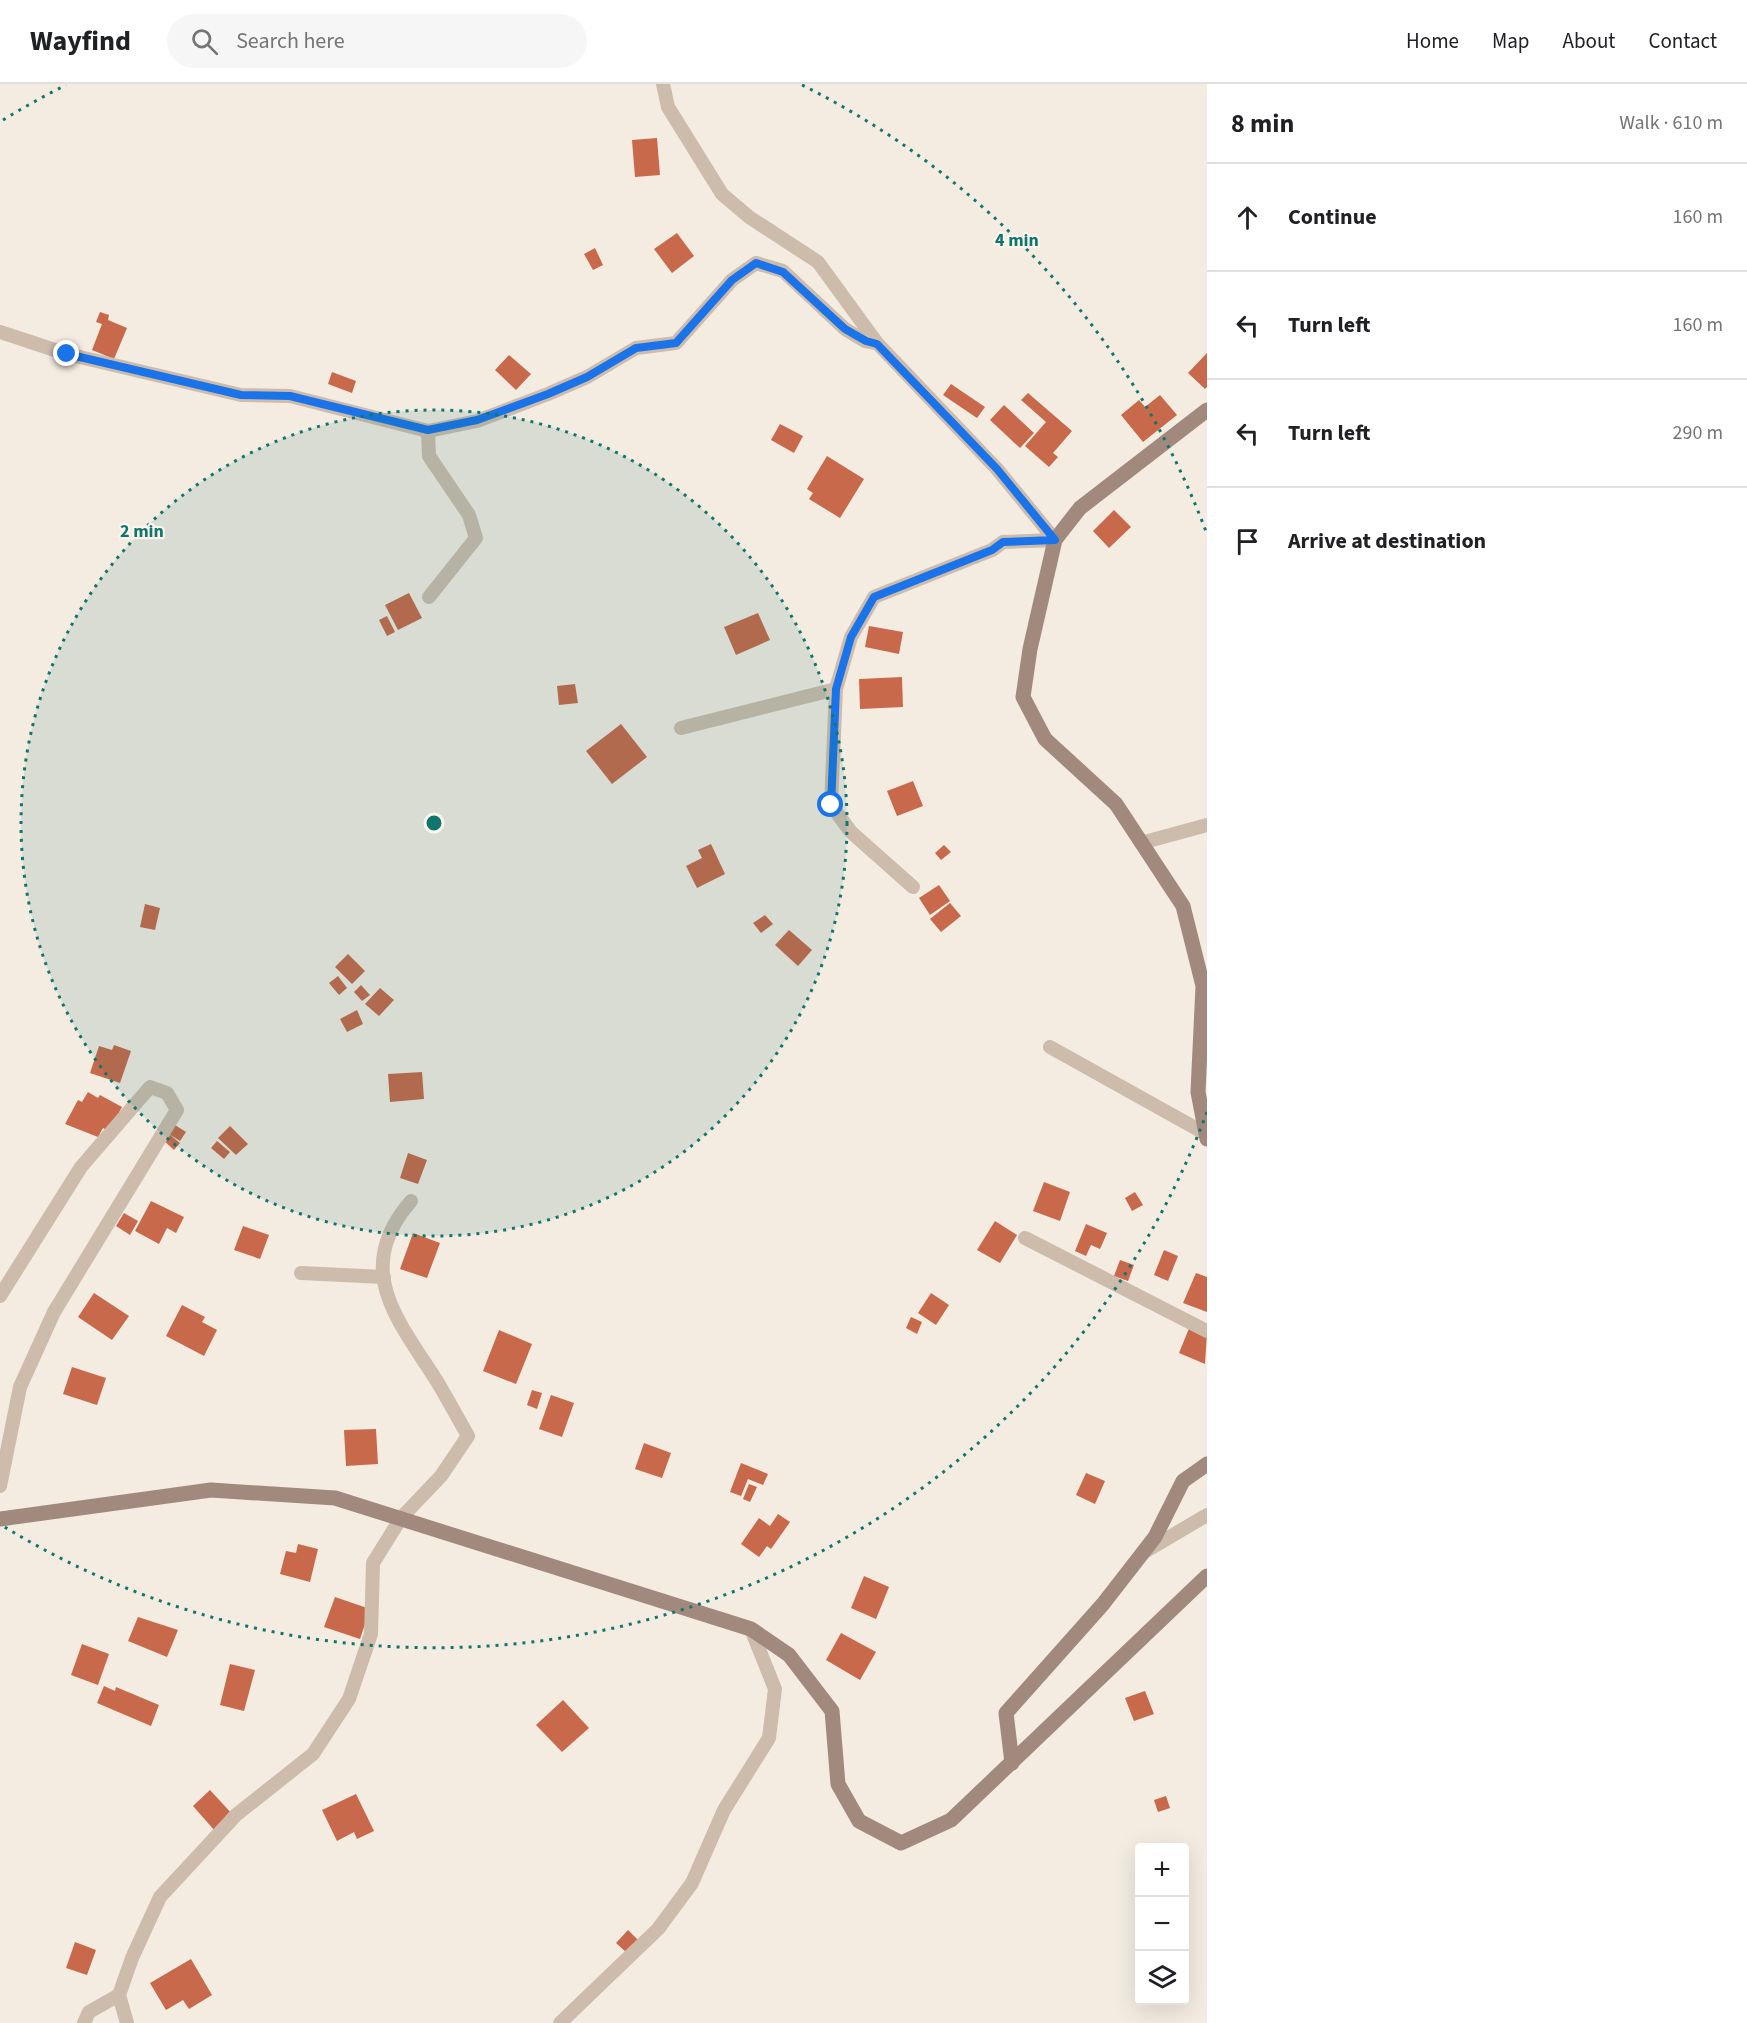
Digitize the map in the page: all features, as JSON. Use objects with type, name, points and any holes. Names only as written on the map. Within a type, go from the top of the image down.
[{"type":"street","points":[[663,84],[668,107],[722,194],[749,217],[818,262],[877,344],[997,469],[1055,540]]},
{"type":"street","points":[[0,332],[67,354],[241,395],[290,396],[428,430],[477,420],[548,394],[587,377],[636,348],[676,343],[732,280],[756,263],[783,272],[845,329],[866,341],[877,344]]},
{"type":"street","points":[[1207,410],[1080,508],[1055,540],[1030,649],[1023,697],[1045,739],[1116,804],[1183,906],[1203,986],[1198,1092],[1207,1136]]},
{"type":"street","points":[[428,430],[429,456],[469,515],[476,538],[429,597]]},
{"type":"street","points":[[913,887],[851,831],[831,805],[836,689],[851,637],[874,597],[992,550],[1003,542],[1055,540]]},
{"type":"street","points":[[681,728],[836,689]]},
{"type":"street","points":[[1142,843],[1207,825]]},
{"type":"street","points":[[1050,1047],[1207,1136]]},
{"type":"street","points":[[0,1296],[81,1167],[150,1087],[167,1093],[177,1110],[54,1312],[20,1387],[0,1486]]},
{"type":"street","points":[[84,2023],[89,2013],[119,1995],[160,1896],[236,1815],[313,1754],[349,1699],[371,1634],[374,1563],[401,1518],[441,1476],[468,1436],[438,1384],[404,1333],[385,1293],[382,1254],[397,1217],[411,1201]]},
{"type":"street","points":[[1025,1238],[1207,1331]]},
{"type":"street","points":[[301,1273],[384,1277]]},
{"type":"street","points":[[1012,1763],[1006,1713],[1103,1604],[1144,1552],[1155,1537],[1183,1481],[1207,1464]]},
{"type":"street","points":[[0,1519],[211,1490],[335,1498],[750,1629],[789,1655],[832,1711],[838,1784],[859,1821],[901,1843],[951,1820],[1207,1576]]},
{"type":"street","points":[[1144,1552],[1207,1515]]},
{"type":"street","points":[[560,2023],[658,1929],[692,1883],[724,1810],[769,1738],[775,1689],[750,1629]]},
{"type":"street","points":[[119,1995],[127,2023]]},
{"type":"building","points":[[657,138],[660,175],[635,177],[632,140]]},
{"type":"building","points":[[677,233],[694,256],[672,273],[654,249]]},
{"type":"building","points":[[595,248],[603,265],[593,270],[584,254]]},
{"type":"building","points":[[100,312],[109,315],[108,320],[127,328],[114,359],[92,350],[102,324],[96,322]]},
{"type":"building","points":[[1207,353],[1207,387],[1205,389],[1188,373]]},
{"type":"building","points":[[509,355],[531,374],[516,390],[495,370]]},
{"type":"building","points":[[332,372],[356,381],[352,393],[328,384]]},
{"type":"building","points":[[951,384],[985,407],[977,418],[943,395]]},
{"type":"building","points":[[1028,393],[1072,431],[1053,453],[1058,457],[1049,467],[1025,446],[1046,422],[1021,400]]},
{"type":"building","points":[[1160,395],[1177,415],[1143,442],[1121,415],[1139,400],[1145,407]]},
{"type":"building","points":[[1004,405],[1034,433],[1020,448],[990,420]]},
{"type":"building","points":[[780,424],[803,436],[794,453],[771,440]]},
{"type":"building","points":[[827,456],[864,479],[840,518],[809,499],[813,493],[807,489]]},
{"type":"building","points":[[1114,510],[1131,527],[1109,548],[1093,531]]},
{"type":"building","points":[[409,593],[422,618],[398,630],[385,605]]},
{"type":"building","points":[[758,613],[770,640],[736,655],[724,627]]},
{"type":"building","points":[[387,616],[395,632],[387,636],[379,620]]},
{"type":"building","points":[[869,626],[903,632],[899,654],[865,647]]},
{"type":"building","points":[[902,677],[903,707],[860,709],[859,679]]},
{"type":"building","points":[[575,684],[578,703],[559,705],[557,686]]},
{"type":"building","points":[[621,724],[647,757],[612,784],[586,751]]},
{"type":"building","points":[[913,781],[923,806],[897,816],[887,791]]},
{"type":"building","points":[[711,844],[725,874],[697,888],[686,866],[702,858],[698,850]]},
{"type":"building","points":[[944,845],[951,852],[941,860],[935,853]]},
{"type":"building","points":[[939,885],[950,901],[930,915],[919,898]]},
{"type":"building","points":[[950,903],[961,916],[941,932],[930,919]]},
{"type":"building","points":[[145,904],[160,908],[155,930],[140,927]]},
{"type":"building","points":[[765,915],[773,924],[761,933],[753,923]]},
{"type":"building","points":[[789,930],[812,950],[798,966],[775,945]]},
{"type":"building","points":[[348,954],[365,971],[352,984],[335,967]]},
{"type":"building","points":[[338,976],[347,988],[339,995],[329,983]]},
{"type":"building","points":[[361,985],[370,995],[362,1001],[354,992]]},
{"type":"building","points":[[380,988],[394,1000],[379,1016],[365,1004]]},
{"type":"building","points":[[357,1010],[363,1024],[347,1032],[340,1019]]},
{"type":"building","points":[[114,1045],[131,1051],[120,1083],[90,1073],[99,1046],[112,1050]]},
{"type":"building","points":[[422,1072],[424,1099],[390,1102],[388,1074]]},
{"type":"building","points":[[88,1092],[98,1098],[100,1095],[122,1107],[109,1131],[103,1128],[98,1137],[65,1124],[78,1100],[82,1102]]},
{"type":"building","points":[[175,1125],[186,1132],[180,1141],[169,1134]]},
{"type":"building","points":[[230,1126],[248,1144],[236,1155],[218,1138]]},
{"type":"building","points":[[169,1134],[180,1143],[174,1150],[163,1140]]},
{"type":"building","points":[[217,1141],[230,1152],[224,1159],[211,1148]]},
{"type":"building","points":[[408,1153],[427,1160],[418,1184],[400,1178]]},
{"type":"building","points":[[1044,1182],[1070,1192],[1060,1221],[1033,1211]]},
{"type":"building","points":[[1135,1192],[1143,1205],[1132,1211],[1125,1198]]},
{"type":"building","points":[[151,1201],[184,1217],[176,1233],[167,1228],[159,1244],[135,1231]]},
{"type":"building","points":[[124,1213],[138,1221],[130,1235],[116,1226]]},
{"type":"building","points":[[995,1221],[1017,1235],[1000,1263],[977,1250]]},
{"type":"building","points":[[1086,1224],[1107,1233],[1100,1249],[1091,1245],[1086,1256],[1075,1251]]},
{"type":"building","points":[[243,1226],[269,1235],[260,1259],[234,1250]]},
{"type":"building","points":[[413,1233],[440,1243],[427,1278],[400,1269]]},
{"type":"building","points":[[1164,1250],[1178,1256],[1168,1281],[1154,1275]]},
{"type":"building","points":[[1120,1260],[1134,1265],[1128,1281],[1114,1276]]},
{"type":"building","points":[[1196,1273],[1207,1277],[1207,1312],[1183,1303]]},
{"type":"building","points":[[94,1293],[129,1316],[112,1340],[78,1317]]},
{"type":"building","points":[[931,1293],[949,1305],[936,1325],[918,1313]]},
{"type":"building","points":[[182,1305],[205,1317],[202,1322],[217,1330],[204,1356],[166,1336]]},
{"type":"building","points":[[911,1317],[922,1322],[917,1334],[906,1328]]},
{"type":"building","points":[[1190,1326],[1207,1333],[1205,1364],[1179,1353]]},
{"type":"building","points":[[499,1330],[532,1344],[516,1384],[483,1371]]},
{"type":"building","points":[[72,1367],[106,1378],[97,1405],[63,1394]]},
{"type":"building","points":[[532,1390],[542,1393],[537,1409],[527,1405]]},
{"type":"building","points":[[551,1395],[574,1403],[562,1437],[539,1429]]},
{"type":"building","points":[[376,1429],[378,1464],[346,1466],[344,1430]]},
{"type":"building","points":[[644,1443],[671,1453],[662,1478],[635,1469]]},
{"type":"building","points":[[741,1463],[768,1474],[763,1485],[748,1479],[741,1496],[730,1492]]},
{"type":"building","points":[[1086,1473],[1105,1481],[1095,1504],[1076,1495]]},
{"type":"building","points":[[749,1484],[757,1487],[750,1502],[743,1499]]},
{"type":"building","points":[[778,1514],[790,1522],[771,1549],[767,1546],[759,1557],[741,1544],[759,1518],[770,1526]]},
{"type":"building","points":[[298,1544],[318,1549],[310,1582],[280,1574],[286,1551],[296,1553]]},
{"type":"building","points":[[864,1576],[889,1587],[876,1619],[851,1608]]},
{"type":"building","points":[[335,1597],[370,1609],[360,1639],[324,1627]]},
{"type":"building","points":[[138,1617],[178,1630],[167,1657],[128,1641]]},
{"type":"building","points":[[841,1633],[876,1652],[860,1680],[826,1660]]},
{"type":"building","points":[[82,1644],[109,1654],[98,1685],[71,1675]]},
{"type":"building","points":[[230,1664],[255,1670],[244,1711],[220,1705]]},
{"type":"building","points":[[104,1686],[115,1691],[116,1687],[159,1705],[151,1726],[97,1703]]},
{"type":"building","points":[[1145,1691],[1154,1714],[1134,1721],[1125,1698]]},
{"type":"building","points":[[563,1700],[589,1728],[562,1752],[536,1725]]},
{"type":"building","points":[[210,1790],[233,1815],[215,1831],[193,1806]]},
{"type":"building","points":[[356,1794],[374,1831],[357,1839],[354,1832],[337,1841],[322,1810]]},
{"type":"building","points":[[1166,1796],[1170,1808],[1158,1812],[1154,1800]]},
{"type":"building","points":[[628,1930],[639,1941],[627,1953],[616,1943]]},
{"type":"building","points":[[75,1942],[96,1950],[87,1975],[66,1968]]},
{"type":"building","points":[[191,1959],[212,1995],[189,2009],[183,2000],[166,2010],[150,1983]]},
{"type":"route","points":[[67,354],[241,395],[290,396],[389,423],[428,430],[477,420],[548,394],[587,377],[636,348],[676,343],[732,280],[756,263],[783,272],[845,329],[866,341],[877,344],[997,469],[1055,540],[1003,542],[992,550],[874,597],[851,637],[836,689],[831,762],[831,805]]}]
